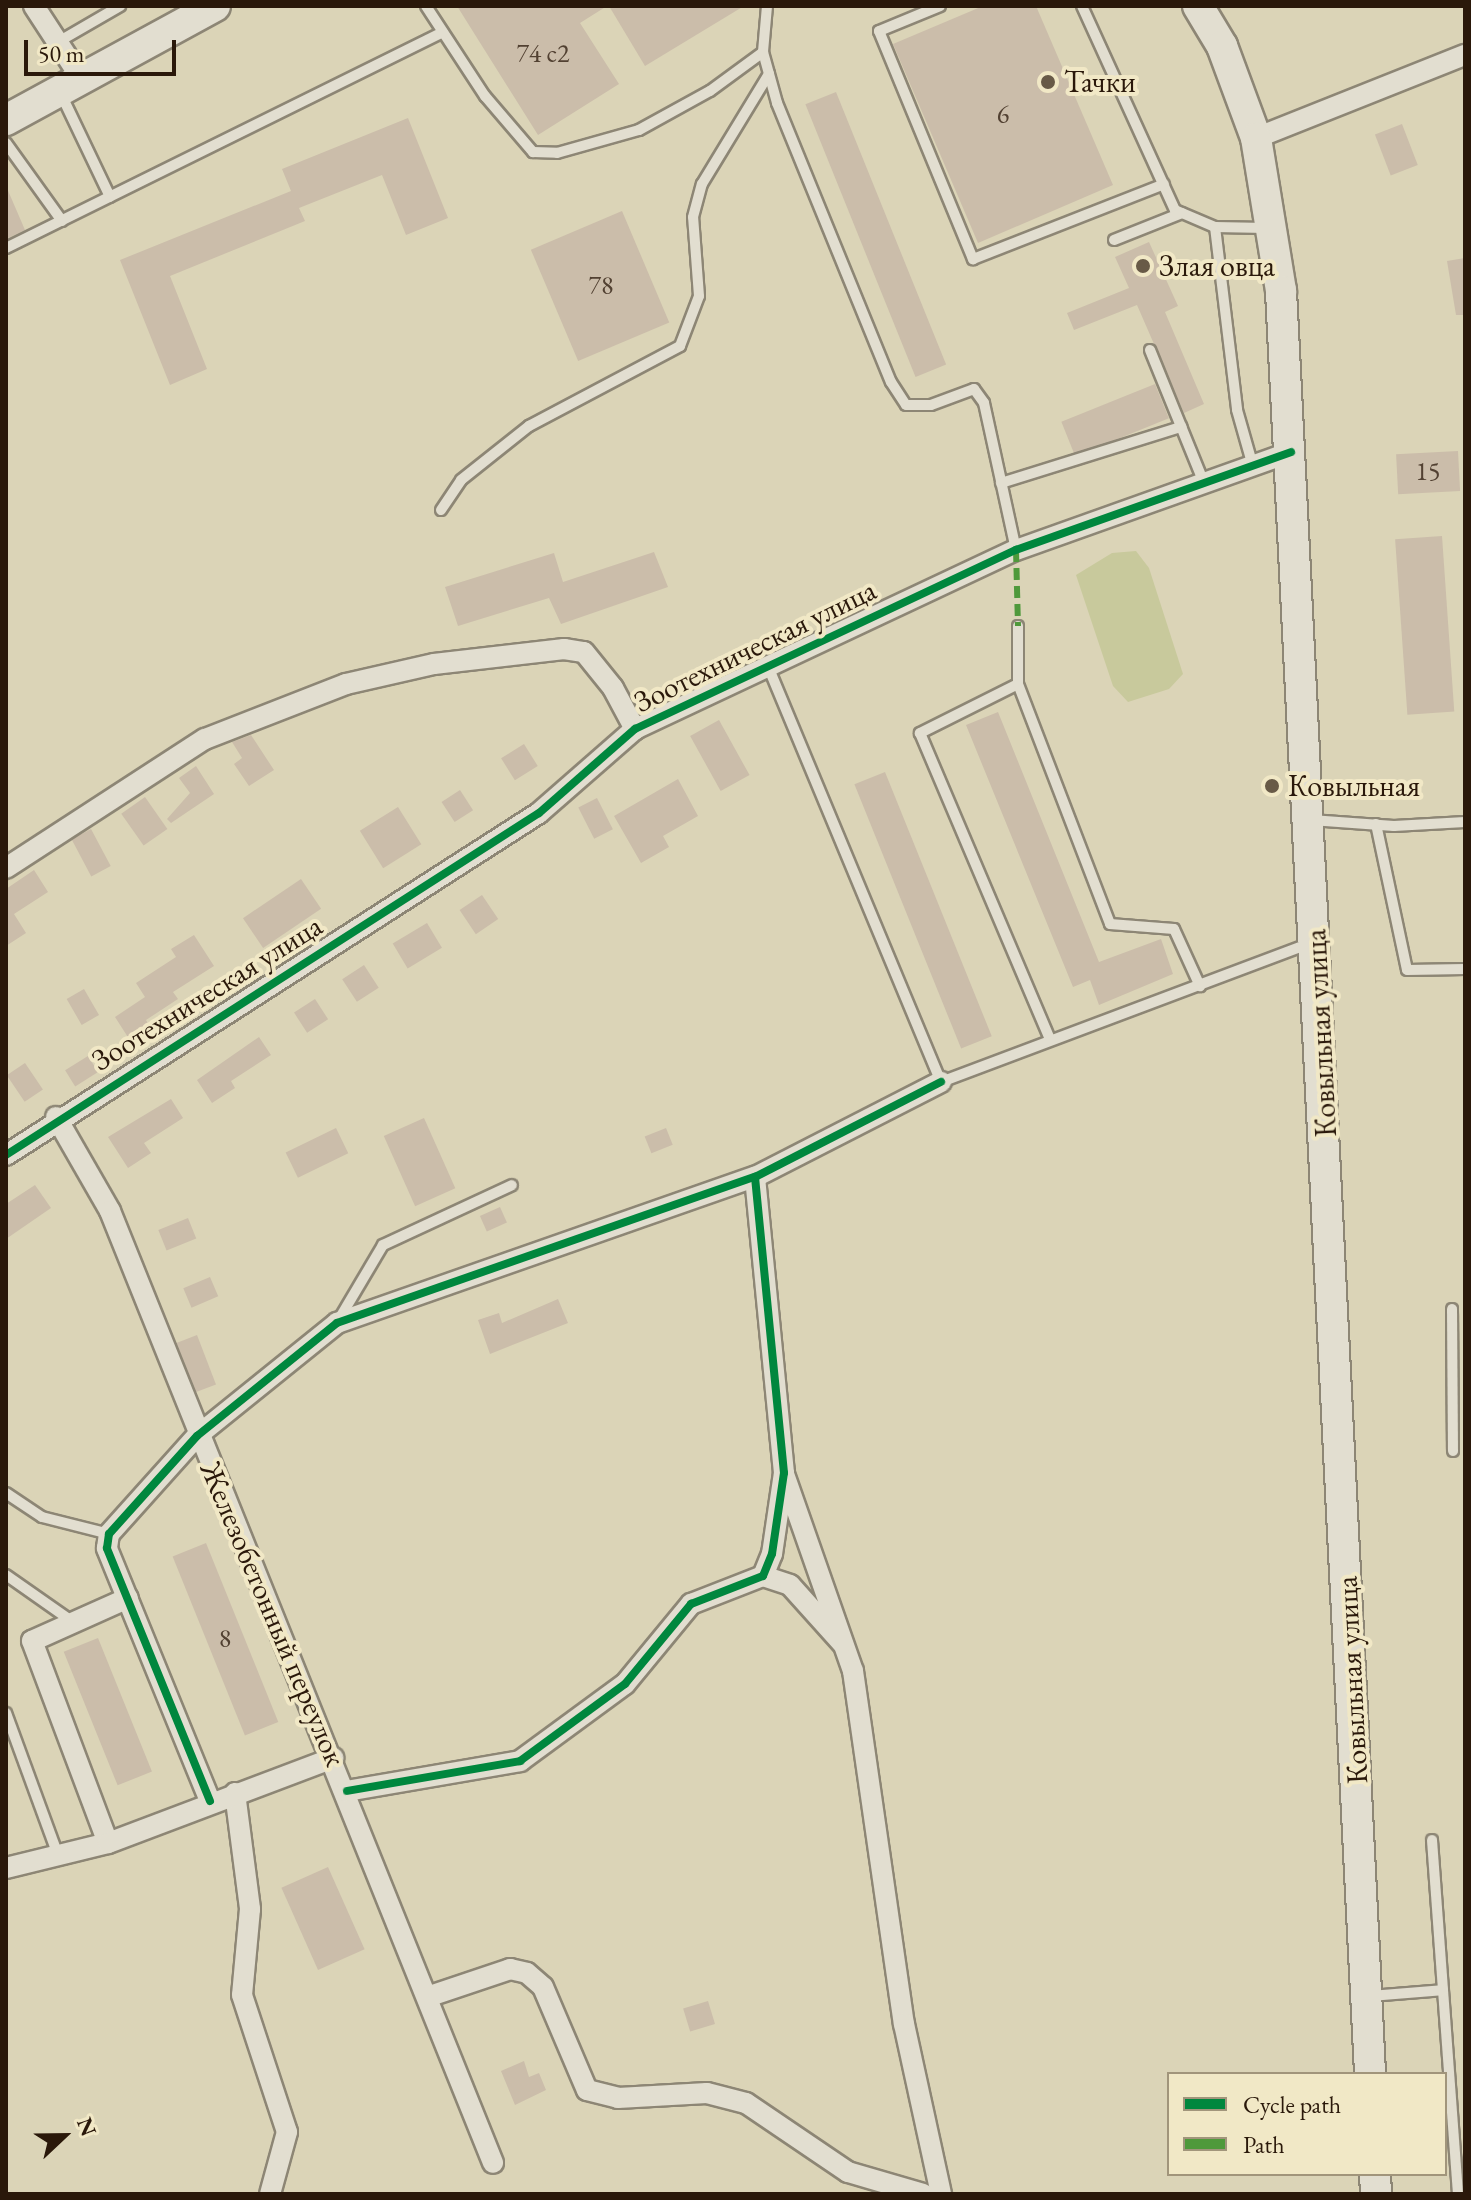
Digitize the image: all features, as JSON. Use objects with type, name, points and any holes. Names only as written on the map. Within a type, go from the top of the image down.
[{"type":"main road","points":[[6,120],[215,6]]},
{"type":"main road","name":"Ковыльная улица","points":[[1198,6],[1222,46],[1256,138],[1271,228],[1291,452],[1370,2072]]},
{"type":"street","points":[[34,6],[58,42],[70,84]]},
{"type":"street","points":[[1256,138],[1465,55]]},
{"type":"street","name":"Зоотехническая улица","points":[[6,1155],[56,1117],[539,813],[635,729],[767,662],[1016,550],[1291,452]]},
{"type":"street","points":[[6,868],[205,739],[346,684],[434,664],[564,649],[584,652],[613,688],[635,729]]},
{"type":"street","points":[[210,1801],[107,1548],[109,1534],[197,1436],[337,1323],[755,1177],[941,1082]]},
{"type":"street","name":"Железобетонный переулок","points":[[56,1117],[110,1211],[197,1436],[347,1791],[493,2163]]},
{"type":"street","points":[[755,1177],[784,1473],[847,1650],[904,2024],[941,2194]]},
{"type":"street","points":[[763,1576],[772,1554],[784,1473]]},
{"type":"street","points":[[347,1791],[520,1761],[625,1684],[691,1604],[763,1576],[790,1585],[847,1650]]},
{"type":"street","points":[[108,1843],[32,1641],[128,1598]]},
{"type":"street","points":[[6,1868],[108,1843],[210,1801],[333,1758]]},
{"type":"street","points":[[235,1793],[250,1909],[242,1995],[287,2132],[270,2194]]},
{"type":"street","points":[[427,1997],[510,1969],[527,1973],[543,1987],[587,2090],[618,2098],[707,2093],[746,2103],[848,2172],[923,2194]]},
{"type":"lane","points":[[58,42],[120,6]]},
{"type":"lane","points":[[426,6],[485,96],[533,152],[557,153],[639,130],[710,91],[763,52]]},
{"type":"lane","points":[[767,6],[763,52],[769,74],[891,382],[906,405],[931,405],[974,389],[984,403],[1016,550]]},
{"type":"lane","points":[[940,6],[879,31],[973,259],[1164,184]]},
{"type":"lane","points":[[1082,6],[1164,184],[1182,213],[1215,227],[1271,228]]},
{"type":"lane","points":[[6,248],[443,32]]},
{"type":"lane","points":[[441,510],[461,480],[529,426],[680,346],[699,296],[693,217],[702,184],[769,74]]},
{"type":"lane","points":[[70,84],[110,197]]},
{"type":"lane","points":[[6,143],[62,221]]},
{"type":"lane","points":[[1114,240],[1182,213]]},
{"type":"lane","points":[[1215,227],[1237,410],[1253,466]]},
{"type":"lane","points":[[1150,350],[1204,483]]},
{"type":"lane","points":[[1001,483],[1181,427]]},
{"type":"lane","points":[[1018,626],[1018,684],[1110,924],[1174,929],[1200,986]]},
{"type":"lane","points":[[767,662],[941,1082],[1049,1037],[1200,986],[1317,940]]},
{"type":"lane","points":[[1018,684],[920,733],[1049,1037]]},
{"type":"lane","points":[[1311,820],[1376,824],[1465,822]]},
{"type":"lane","points":[[1376,824],[1407,970],[1465,969]]},
{"type":"lane","points":[[337,1323],[383,1245],[512,1185]]},
{"type":"lane","points":[[1452,1309],[1453,1451]]},
{"type":"lane","points":[[6,1493],[42,1517],[109,1534]]},
{"type":"lane","points":[[6,1575],[74,1622]]},
{"type":"lane","points":[[6,1713],[58,1855]]},
{"type":"lane","points":[[1432,1840],[1458,2194]]},
{"type":"lane","points":[[1367,1996],[1443,1990]]},
{"type":"green space","points":[[1136,551],[1149,568],[1183,674],[1169,689],[1128,702],[1113,686],[1076,575],[1112,553]]},
{"type":"building","points":[[457,6],[607,6],[580,23],[619,84],[538,135]]},
{"type":"building","points":[[609,6],[744,6],[645,66]]},
{"type":"building","points":[[983,6],[1036,6],[1113,185],[978,243],[893,44]]},
{"type":"building","points":[[836,92],[946,365],[916,377],[805,104]]},
{"type":"building","points":[[408,118],[448,218],[406,235],[382,175],[299,208],[305,221],[170,276],[207,369],[170,385],[120,260],[291,191],[282,169]]},
{"type":"building","points":[[1402,124],[1418,165],[1391,175],[1375,134]]},
{"type":"building","points":[[6,186],[25,230],[6,239]]},
{"type":"building","points":[[622,211],[669,322],[578,361],[531,250]]},
{"type":"building","points":[[1149,242],[1178,306],[1165,312],[1204,404],[1184,413],[1137,305],[1074,330],[1067,313],[1129,288],[1115,257]]},
{"type":"building","points":[[1465,258],[1465,315],[1456,315],[1447,261]]},
{"type":"building","points":[[1155,384],[1169,418],[1075,456],[1061,422]]},
{"type":"building","points":[[1458,451],[1460,491],[1398,494],[1396,454]]},
{"type":"building","points":[[1442,536],[1454,712],[1407,715],[1395,539]]},
{"type":"building","points":[[654,552],[668,587],[561,624],[549,598],[458,626],[445,587],[554,553],[563,582]]},
{"type":"building","points":[[998,712],[1099,962],[1161,939],[1173,974],[1099,1005],[1090,980],[1073,987],[966,725]]},
{"type":"building","points":[[719,720],[750,775],[721,791],[690,736]]},
{"type":"building","points":[[251,735],[274,770],[249,786],[234,764],[242,758],[232,742]]},
{"type":"building","points":[[524,744],[538,766],[515,780],[501,758]]},
{"type":"building","points":[[196,766],[214,794],[171,823],[167,819],[190,793],[179,778]]},
{"type":"building","points":[[885,772],[992,1036],[961,1049],[854,784]]},
{"type":"building","points":[[678,779],[698,816],[663,836],[669,847],[641,863],[614,816]]},
{"type":"building","points":[[460,790],[473,810],[455,822],[442,802]]},
{"type":"building","points":[[145,797],[167,829],[144,846],[121,814]]},
{"type":"building","points":[[597,798],[613,829],[594,839],[578,808]]},
{"type":"building","points":[[398,807],[421,844],[383,868],[360,831]]},
{"type":"building","points":[[91,829],[111,866],[91,876],[72,839]]},
{"type":"building","points":[[34,870],[48,892],[14,914],[26,933],[6,946],[6,889]]},
{"type":"building","points":[[301,879],[321,909],[263,948],[243,918]]},
{"type":"building","points":[[482,895],[498,919],[476,934],[460,910]]},
{"type":"building","points":[[427,923],[442,948],[408,968],[393,944]]},
{"type":"building","points":[[194,935],[214,966],[173,992],[178,999],[146,1020],[153,1032],[133,1045],[115,1017],[145,997],[136,983],[176,957],[171,949]]},
{"type":"building","points":[[364,965],[379,988],[357,1002],[342,979]]},
{"type":"building","points":[[84,989],[99,1015],[82,1025],[67,999]]},
{"type":"building","points":[[315,999],[328,1019],[307,1033],[294,1013]]},
{"type":"building","points":[[259,1037],[271,1055],[231,1081],[235,1088],[212,1103],[197,1080]]},
{"type":"building","points":[[88,1056],[98,1072],[75,1086],[65,1070]]},
{"type":"building","points":[[25,1063],[43,1090],[25,1102],[7,1075]]},
{"type":"building","points":[[171,1099],[183,1118],[144,1143],[151,1153],[128,1168],[108,1137]]},
{"type":"building","points":[[424,1118],[455,1188],[415,1206],[384,1136]]},
{"type":"building","points":[[336,1128],[348,1153],[298,1178],[286,1153]]},
{"type":"building","points":[[666,1128],[673,1145],[651,1153],[645,1137]]},
{"type":"building","points":[[35,1185],[51,1208],[6,1239],[6,1204]]},
{"type":"building","points":[[500,1207],[507,1223],[487,1231],[480,1216]]},
{"type":"building","points":[[188,1218],[196,1238],[167,1250],[158,1230]]},
{"type":"building","points":[[210,1277],[218,1296],[192,1308],[183,1288]]},
{"type":"building","points":[[558,1299],[568,1323],[490,1354],[478,1320],[499,1313],[502,1323]]},
{"type":"building","points":[[197,1335],[216,1384],[195,1392],[176,1343]]},
{"type":"building","points":[[206,1543],[278,1722],[245,1735],[173,1556]]},
{"type":"building","points":[[98,1638],[152,1772],[118,1785],[64,1652]]},
{"type":"building","points":[[328,1867],[365,1949],[318,1970],[281,1888]]},
{"type":"building","points":[[708,2001],[715,2024],[690,2032],[683,2009]]},
{"type":"building","points":[[524,2061],[529,2077],[539,2073],[546,2090],[515,2105],[501,2071]]},
{"type":"marked path","points":[[1016,550],[1018,626]]},
{"type":"cycle path","points":[[6,1155],[539,813],[635,729],[1016,550],[1291,452]]},
{"type":"cycle path","points":[[210,1801],[107,1548],[109,1534],[197,1436],[337,1323],[755,1177],[941,1082]]},
{"type":"cycle path","points":[[347,1791],[520,1761],[625,1684],[691,1604],[763,1576],[772,1554],[784,1473],[755,1177]]},
{"type":"place","name":"Тачки","points":[[1048,82]]},
{"type":"place","name":"Злая овца","points":[[1143,266]]},
{"type":"place","name":"Ковыльная","points":[[1272,786]]}]
